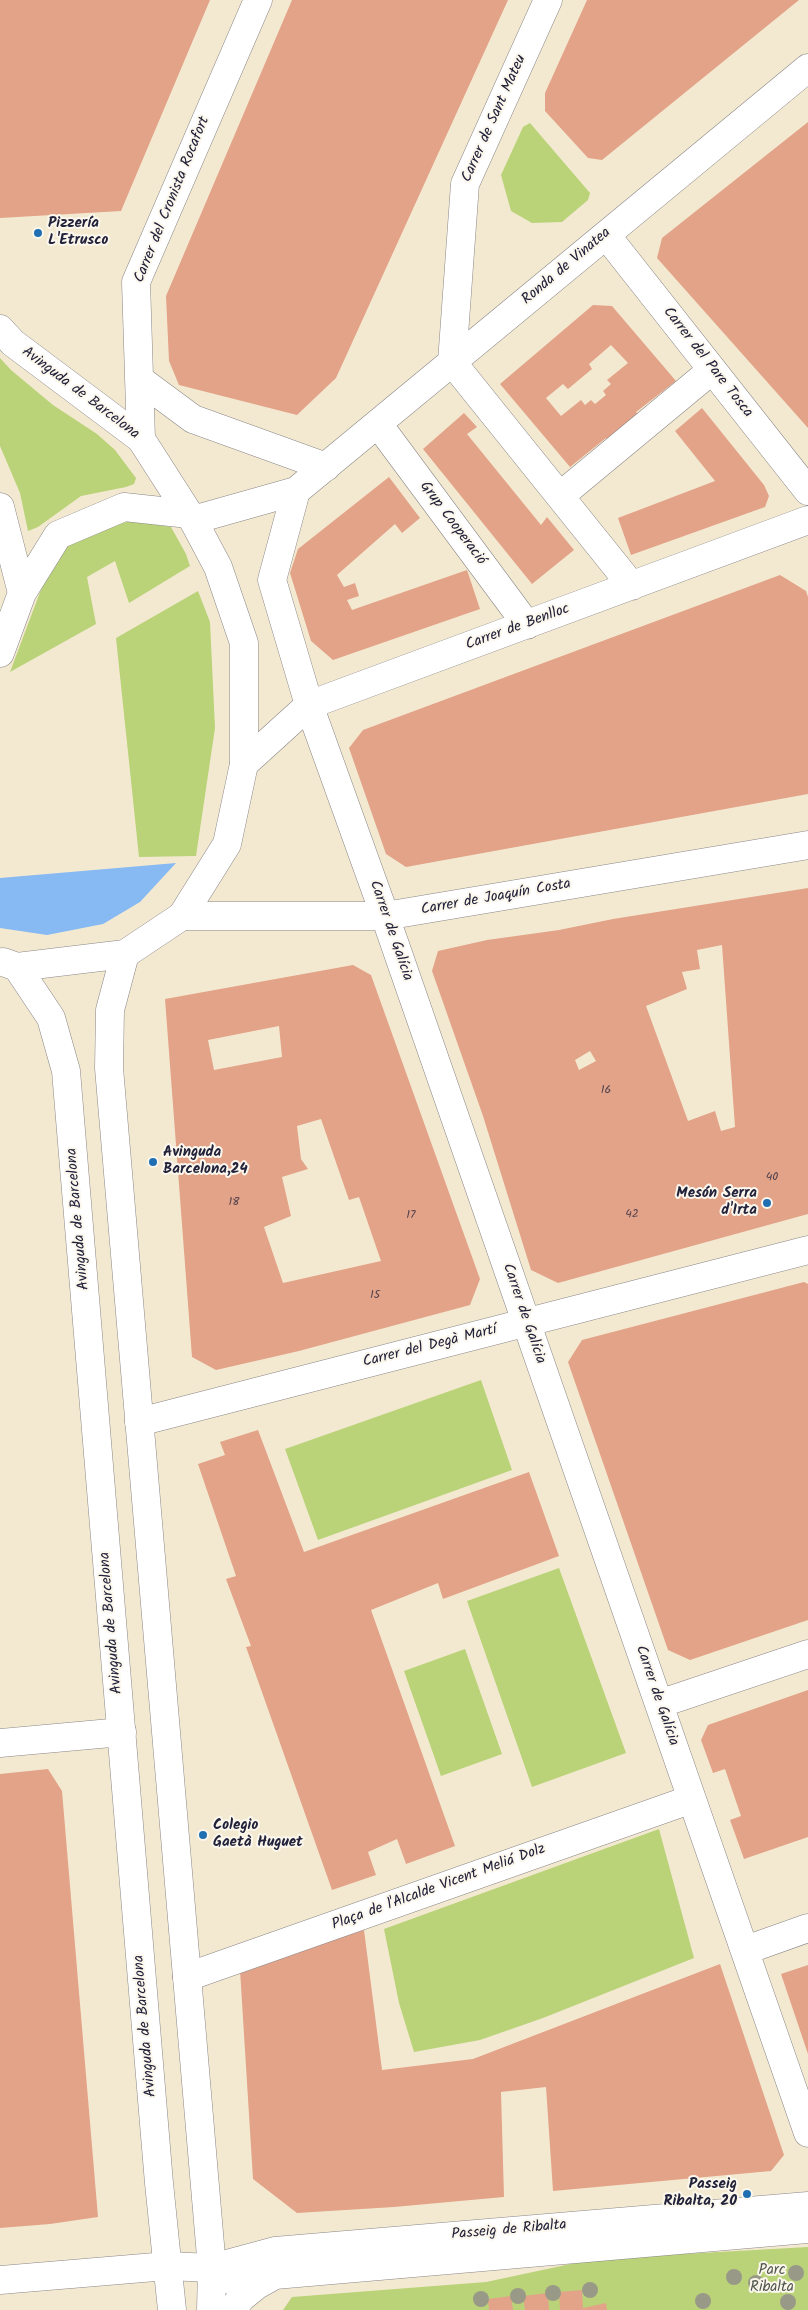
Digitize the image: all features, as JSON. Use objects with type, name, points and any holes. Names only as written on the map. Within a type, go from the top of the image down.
[{"type":"street","name":"Carrer del Cronista Rocafort","points":[[141,439],[136,282],[258,0]]},
{"type":"street","name":"Carrer de Sant Mateu","points":[[452,362],[465,184],[548,0]]},
{"type":"street","name":"Ronda de Vinatea","points":[[191,517],[296,491],[808,68]]},
{"type":"street","name":"Carrer del Pare Tosca","points":[[606,235],[808,491]]},
{"type":"street","name":"Avinguda de Barcelona","points":[[0,328],[13,343],[141,439],[191,517],[218,566],[244,643],[244,764],[227,844],[182,916]]},
{"type":"street","points":[[452,362],[632,586]]},
{"type":"street","points":[[560,496],[712,370]]},
{"type":"street","points":[[139,378],[193,419],[326,467]]},
{"type":"street","name":"Grup Cooperació","points":[[378,424],[527,625]]},
{"type":"street","name":"Carrer de Galícia","points":[[296,491],[272,580],[309,705],[386,916],[808,2133]]},
{"type":"street","points":[[0,506],[22,593]]},
{"type":"street","points":[[0,653],[22,593],[58,535],[124,507],[191,517]]},
{"type":"street","name":"Carrer de Benlloc","points":[[244,764],[309,705],[808,520]]},
{"type":"street","name":"Carrer de Joaquín Costa","points":[[182,916],[386,916],[808,845]]},
{"type":"street","points":[[9,964],[125,954],[182,916]]},
{"type":"street","points":[[125,954],[110,1010],[109,1068],[212,2274],[210,2310]]},
{"type":"street","name":"Avinguda de Barcelona","points":[[9,964],[51,1018],[66,1072],[169,2294]]},
{"type":"street","name":"Carrer del Degà Martí","points":[[139,1422],[808,1250]]},
{"type":"street","points":[[659,1704],[808,1654]]},
{"type":"street","points":[[0,1743],[122,1732]]},
{"type":"street","name":"Plaça de l'Alcalde Vicent Meliá Dolz","points":[[187,1977],[692,1798]]},
{"type":"street","points":[[746,1950],[808,1928]]},
{"type":"street","name":"Passeig de Ribalta","points":[[212,2274],[275,2251],[808,2206]]},
{"type":"street","name":"Passeig de Ribalta","points":[[276,2274],[808,2230]]},
{"type":"street","points":[[0,2280],[169,2294],[212,2274],[276,2274]]},
{"type":"street","points":[[232,2310],[241,2298],[276,2274]]},
{"type":"green space","points":[[530,123],[590,193],[588,200],[562,222],[532,223],[511,211],[501,175],[523,127]]},
{"type":"green space","points":[[0,358],[11,370],[53,405],[97,434],[115,450],[136,478],[134,484],[81,496],[38,527],[28,531],[20,493],[0,446]]},
{"type":"green space","points":[[130,521],[171,527],[186,554],[190,566],[129,603],[115,561],[87,577],[96,624],[10,672],[54,555],[85,534]]},
{"type":"green space","points":[[198,591],[210,622],[215,728],[196,856],[139,857],[116,638]]},
{"type":"green space","points":[[481,1380],[512,1470],[318,1540],[285,1449]]},
{"type":"green space","points":[[559,1568],[626,1753],[532,1787],[467,1601]]},
{"type":"green space","points":[[465,1649],[502,1754],[441,1776],[404,1671]]},
{"type":"green space","points":[[659,1829],[694,1958],[543,2018],[480,2040],[414,2052],[399,2003],[384,1929]]},
{"type":"green space","name":"Parc Ribalta","points":[[808,2247],[808,2310],[283,2310],[292,2297],[486,2282],[594,2259]]},
{"type":"water","points":[[176,863],[140,902],[103,924],[47,935],[0,928],[0,878]]},
{"type":"building","points":[[0,0],[210,0],[121,211],[0,218]]},
{"type":"building","points":[[292,0],[508,0],[336,378],[297,415],[179,385],[169,361],[166,296]]},
{"type":"building","points":[[587,0],[799,0],[602,160],[588,158],[545,111],[545,93]]},
{"type":"building","points":[[808,122],[808,428],[657,258],[662,238]]},
{"type":"building","points":[[593,305],[612,306],[676,381],[636,412],[641,418],[611,443],[606,438],[570,467],[500,384]],"holes":[[[611,345],[628,363],[607,380],[611,384],[603,391],[606,395],[595,404],[591,400],[585,405],[581,400],[561,416],[546,398],[563,384],[568,389],[592,369],[589,364]]]},
{"type":"building","points":[[702,408],[764,485],[769,496],[765,507],[631,555],[618,518],[715,481],[675,431]]},
{"type":"building","points":[[464,413],[477,427],[467,434],[541,525],[547,517],[574,550],[532,584],[423,449]]},
{"type":"building","points":[[389,477],[420,518],[402,533],[395,524],[337,575],[344,587],[355,583],[359,596],[347,600],[352,610],[467,570],[480,609],[333,660],[311,641],[290,573],[298,549]]},
{"type":"building","points":[[780,575],[806,591],[808,597],[808,794],[406,867],[386,854],[349,748],[363,730]]},
{"type":"building","points":[[808,888],[808,1214],[558,1283],[531,1270],[483,1116],[432,971],[438,951],[487,940],[559,930],[613,919]],"holes":[[[722,945],[735,1127],[721,1131],[715,1111],[688,1121],[646,1006],[687,989],[682,972],[700,969],[697,950]],[[590,1051],[596,1061],[579,1070],[575,1060]]]},
{"type":"building","points":[[353,965],[371,975],[480,1279],[470,1305],[299,1351],[216,1370],[192,1357],[165,999]],"holes":[[[279,1026],[282,1057],[214,1070],[208,1040]],[[321,1119],[349,1200],[359,1197],[381,1261],[283,1283],[264,1227],[291,1216],[282,1177],[308,1169],[301,1159],[297,1126]]]},
{"type":"building","points":[[804,1282],[808,1284],[808,1620],[690,1660],[668,1650],[568,1362],[582,1340]]},
{"type":"building","points":[[258,1430],[304,1552],[529,1472],[559,1556],[443,1599],[438,1583],[371,1610],[455,1846],[406,1864],[397,1839],[368,1852],[376,1875],[332,1890],[246,1647],[251,1646],[226,1579],[236,1576],[198,1464],[225,1455],[220,1442]]},
{"type":"building","points":[[808,1690],[808,1837],[744,1859],[730,1820],[741,1816],[725,1769],[713,1773],[701,1740],[708,1725]]},
{"type":"building","points":[[48,1769],[62,1791],[98,2217],[50,2224],[0,2228],[0,1774]]},
{"type":"building","points":[[364,1930],[382,2070],[473,2059],[720,1964],[784,2155],[771,2171],[553,2191],[546,2087],[501,2092],[504,2197],[297,2213],[253,2179],[240,1970]]},
{"type":"building","points":[[808,1965],[808,2054],[781,1974]]},
{"type":"building","points":[[582,2290],[583,2308],[606,2303],[607,2310],[560,2310],[559,2292]]},
{"type":"building","points":[[548,2293],[549,2310],[525,2310],[523,2296]]},
{"type":"building","points":[[511,2296],[513,2310],[489,2310],[488,2299]]},
{"type":"place","name":"Pizzería L'Etrusco","points":[[38,233]]},
{"type":"place","name":"Avinguda Barcelona,24","points":[[153,1162]]},
{"type":"place","name":"Mesón Serra d'Irta","points":[[767,1203]]},
{"type":"place","name":"Colegio Gaetà Huguet","points":[[203,1835]]},
{"type":"place","name":"Passeig Ribalta, 20","points":[[747,2194]]}]
